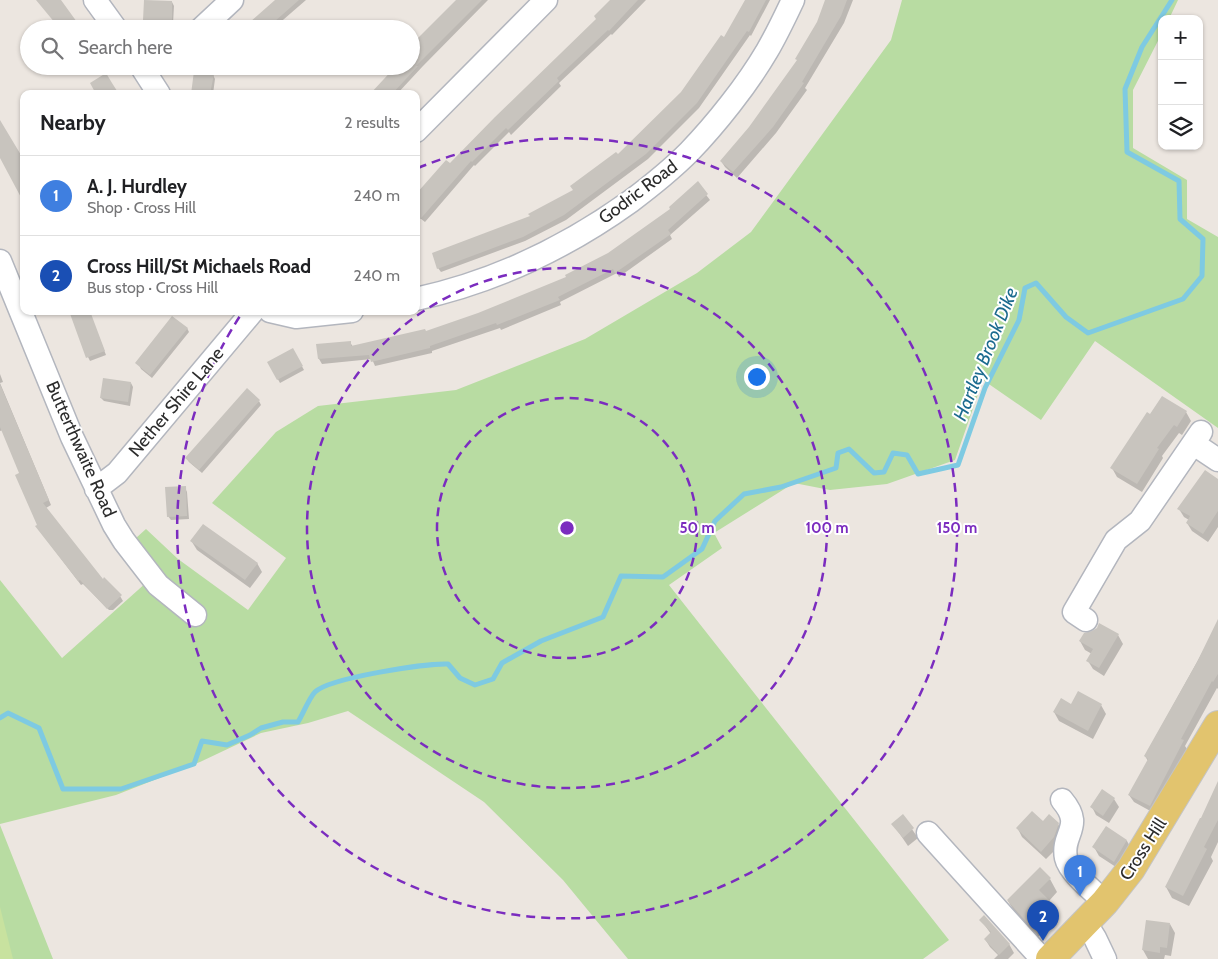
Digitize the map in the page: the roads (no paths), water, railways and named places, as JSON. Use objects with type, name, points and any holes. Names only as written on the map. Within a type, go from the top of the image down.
[{"type":"main road","name":"Cross Hill","points":[[1050,959],[1104,902],[1131,869],[1218,726]]},
{"type":"street","points":[[95,0],[109,20]]},
{"type":"street","points":[[211,20],[232,0]]},
{"type":"street","points":[[420,127],[546,0]]},
{"type":"street","name":"Godric Road","points":[[420,298],[482,280],[533,260],[574,238],[656,182],[688,153],[716,121],[745,83],[767,51],[793,0]]},
{"type":"street","name":"Butterthwaite Road","points":[[0,261],[20,310]]},
{"type":"street","name":"Butterthwaite Road","points":[[22,315],[72,436],[114,525],[158,585],[195,616]]},
{"type":"street","name":"Nether Shire Lane","points":[[96,489],[117,473],[250,315]]},
{"type":"street","points":[[287,315],[296,317],[315,315]]},
{"type":"street","points":[[1086,620],[1074,612],[1116,540],[1140,521],[1198,438],[1218,460]]},
{"type":"street","points":[[1062,800],[1072,813],[1072,823],[1066,844],[1066,859],[1072,869],[1104,902]]},
{"type":"street","points":[[928,833],[1042,959]]},
{"type":"street","points":[[1084,922],[1095,938],[1105,959]]},
{"type":"waterway","name":"Hartley Brook Dike","points":[[0,718],[8,713],[39,728],[63,789],[121,789],[194,764],[202,741],[227,745],[261,728],[283,722],[298,722],[315,692],[339,682],[378,672],[437,664],[448,664],[460,678],[475,685],[493,679],[502,663],[541,641],[603,617],[621,576],[663,577],[702,549],[715,521],[744,494],[781,487],[836,468],[838,453],[849,449],[874,473],[884,472],[893,453],[907,455],[918,474],[958,465],[985,388],[1019,320],[1025,288],[1036,283],[1066,317],[1088,333],[1183,299],[1202,276],[1203,239],[1180,219],[1179,181],[1127,152],[1125,89],[1142,47],[1172,0]]},
{"type":"place","name":"A. J. Hurdley","points":[[1080,896]]},
{"type":"place","name":"Cross Hill/St Michaels Road","points":[[1043,941]]}]
